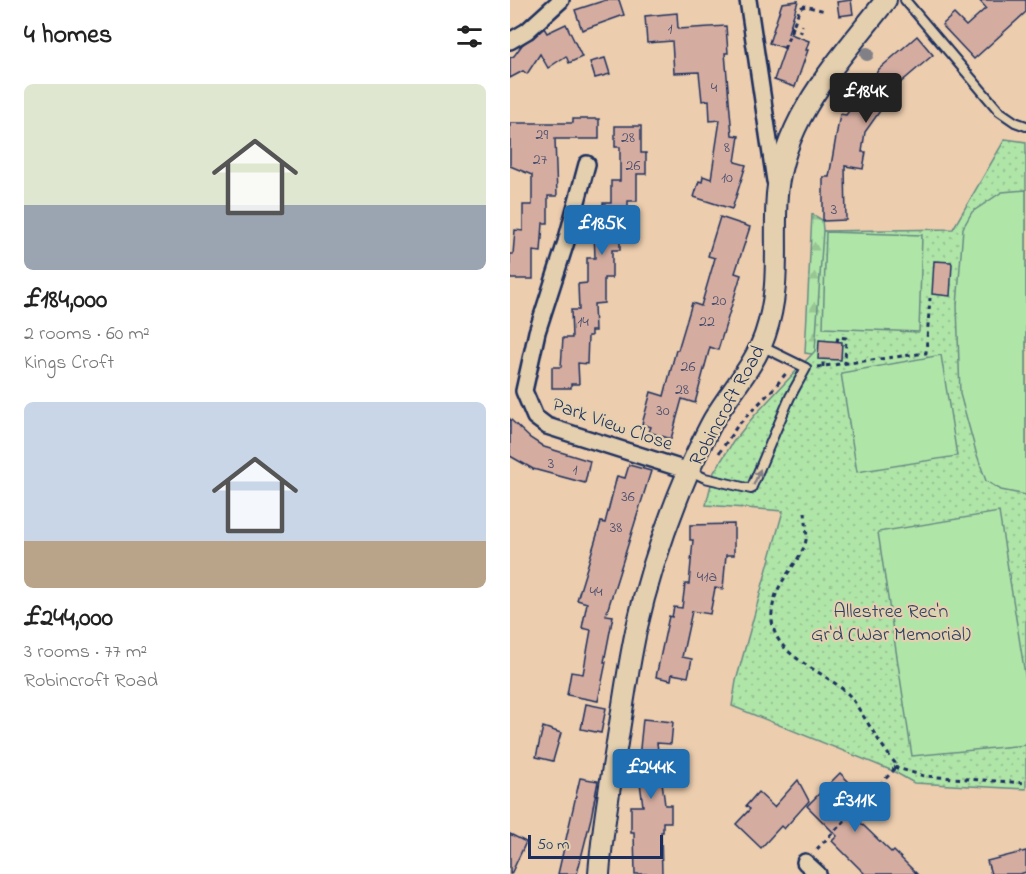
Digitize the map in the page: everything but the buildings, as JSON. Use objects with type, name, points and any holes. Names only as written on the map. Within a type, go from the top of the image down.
[{"type":"street","points":[[510,41],[527,31],[561,0]]},
{"type":"street","name":"Robincroft Road","points":[[598,874],[636,630],[656,560],[697,475],[714,419],[761,346],[770,317],[776,281],[777,195],[748,0]]},
{"type":"street","points":[[777,195],[788,142],[800,116],[833,67],[886,0]]},
{"type":"street","name":"Park View Close","points":[[587,164],[566,242],[537,332],[524,391],[536,417],[547,426],[697,475]]},
{"type":"street","points":[[805,862],[818,874]]},
{"type":"lane","points":[[906,0],[999,111],[1015,122],[1026,126]]},
{"type":"lane","points":[[697,475],[751,489],[790,397],[806,368],[761,346]]},
{"type":"path","points":[[784,50],[800,8],[805,6],[825,11]]},
{"type":"path","points":[[792,28],[801,32],[803,31],[802,25]]},
{"type":"path","points":[[806,368],[926,353],[930,298]]},
{"type":"path","points":[[837,342],[838,337],[846,338],[844,364]]},
{"type":"path","points":[[823,367],[824,359]]},
{"type":"path","points":[[697,475],[709,468],[738,425],[774,388],[794,362]]},
{"type":"path","points":[[805,512],[807,532],[804,548],[783,579],[774,601],[771,614],[776,636],[799,661],[813,668],[849,695],[895,763],[893,771],[805,862]]},
{"type":"path","points":[[894,766],[924,776],[1026,783]]},
{"type":"green space","name":"Allestree Rec'n Gr'd (War Memorial)","points":[[1005,139],[1026,142],[1026,789],[914,783],[893,771],[732,706],[736,681],[783,511],[706,505],[714,472],[733,442],[754,416],[815,351],[823,231],[953,229]]},
{"type":"green space","points":[[1026,190],[1026,495],[1001,490],[986,481],[960,394],[957,306],[963,228],[972,212],[1002,192]]},
{"type":"green space","points":[[812,214],[822,220],[823,230],[826,232],[818,355],[805,353]]},
{"type":"green space","points":[[826,232],[922,235],[919,332],[823,328]]},
{"type":"green space","points":[[941,355],[957,456],[857,472],[841,373]]},
{"type":"green space","points":[[999,512],[1026,681],[1026,745],[912,756],[878,532]]}]
